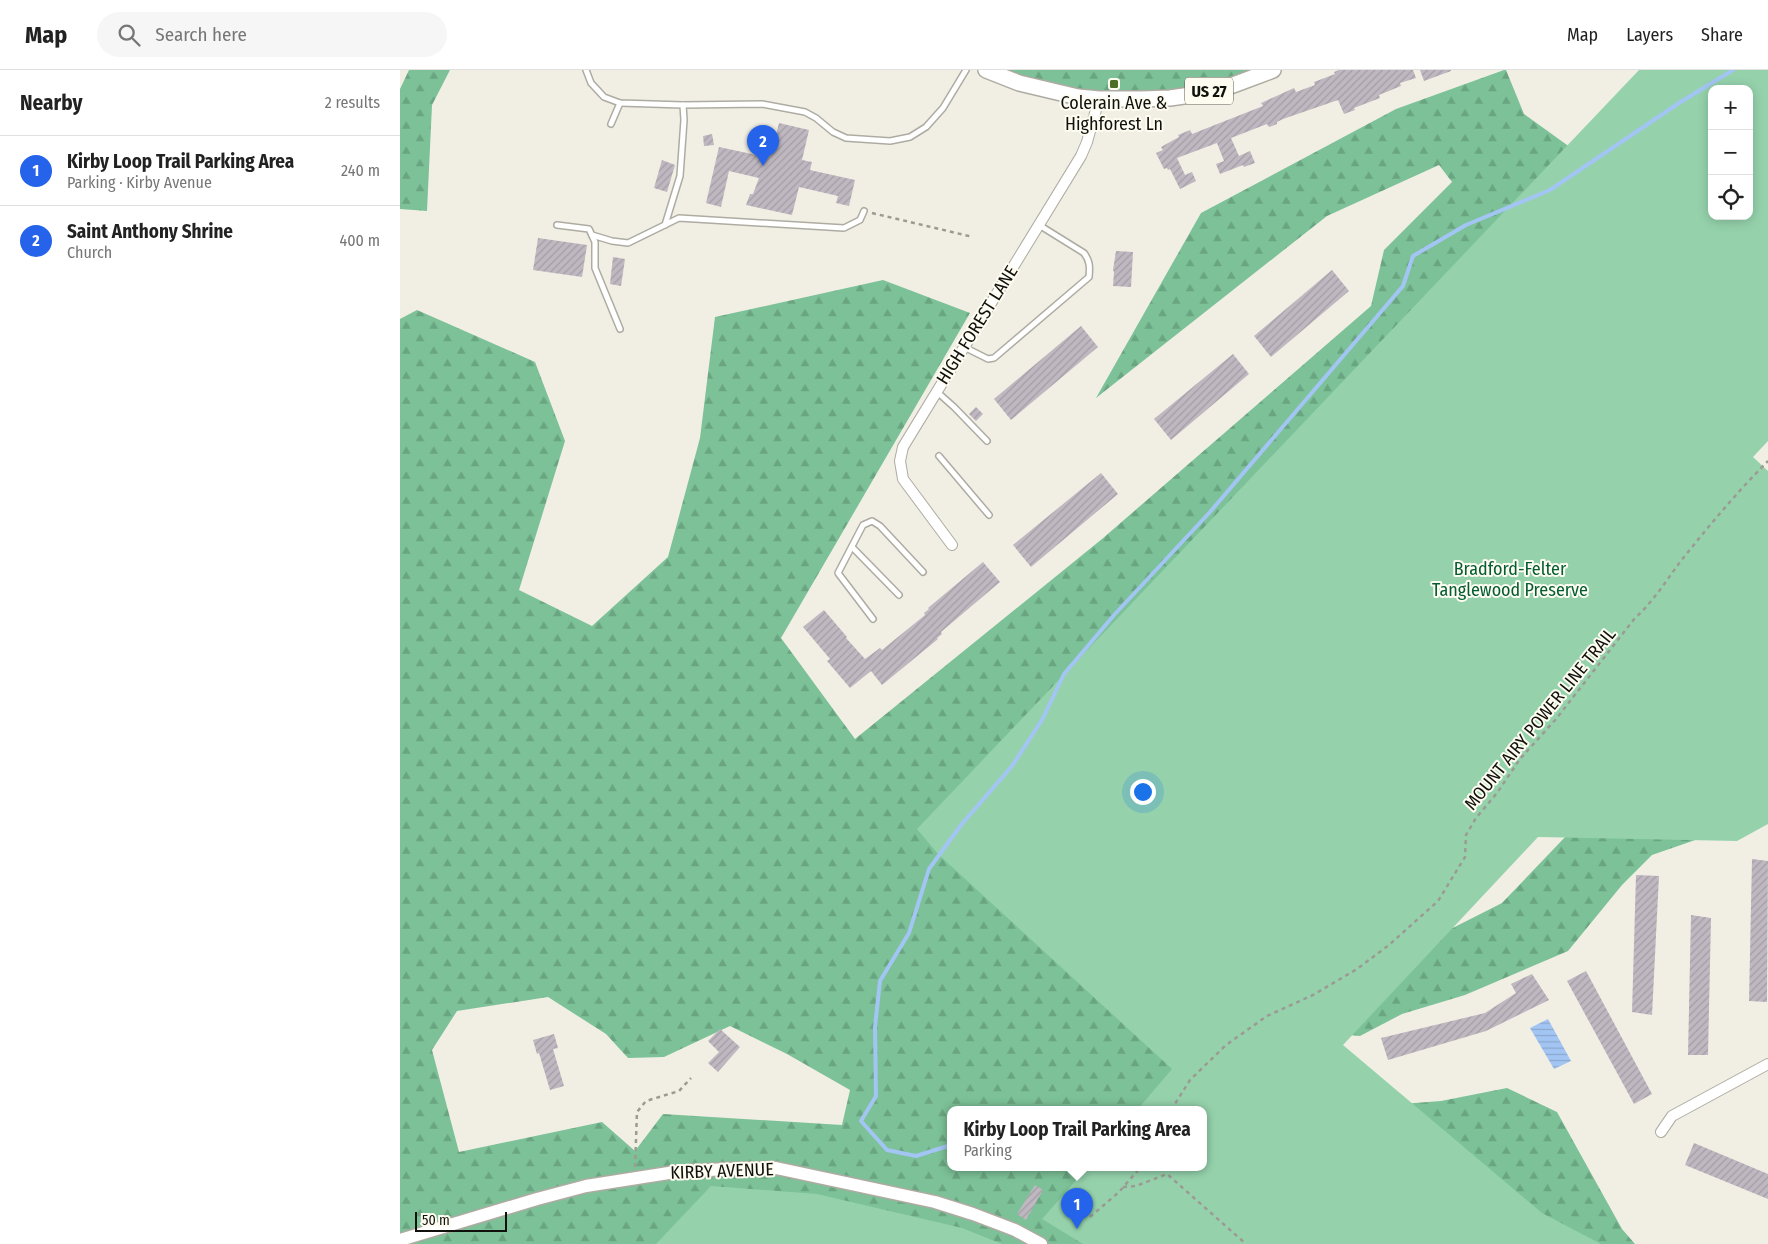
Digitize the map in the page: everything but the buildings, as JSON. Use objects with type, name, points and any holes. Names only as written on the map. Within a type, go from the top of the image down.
[{"type":"main road","name":"US 27","points":[[986,70],[1019,83],[1078,97],[1099,99],[1170,98],[1233,85],[1273,70]]},
{"type":"street","name":"HIGH FOREST LANE","points":[[952,545],[903,479],[900,470],[902,447],[1081,156],[1088,142],[1099,99]]},
{"type":"street","points":[[1661,1132],[1672,1116],[1768,1064]]},
{"type":"street","name":"KIRBY AVENUE","points":[[400,1240],[537,1198],[586,1186],[675,1172],[776,1168],[935,1202],[1007,1227],[1041,1244]]},
{"type":"lane","points":[[586,70],[591,83],[604,97],[620,103],[682,105],[762,104],[805,112],[816,118],[833,132],[846,138],[890,140],[910,137],[926,127],[943,108],[966,70]]},
{"type":"lane","points":[[610,124],[620,103]]},
{"type":"lane","points":[[665,225],[680,176],[684,120],[682,105]]},
{"type":"lane","points":[[592,235],[628,243],[679,218],[844,228],[860,220],[864,211]]},
{"type":"lane","points":[[557,225],[589,229],[596,242],[595,268],[620,329]]},
{"type":"lane","points":[[963,346],[988,359],[994,358],[1089,277],[1090,267],[1084,253],[1038,225]]},
{"type":"lane","points":[[936,391],[987,441]]},
{"type":"lane","points":[[938,456],[989,515]]},
{"type":"lane","points":[[873,619],[838,574],[863,525],[872,521],[880,526],[923,572]]},
{"type":"lane","points":[[852,548],[899,595]]},
{"type":"path","points":[[864,211],[973,237]]},
{"type":"path","name":"MOUNT AIRY POWER LINE TRAIL","points":[[1174,1106],[1190,1080],[1226,1046],[1267,1016],[1313,995],[1357,969],[1389,945],[1438,900],[1465,856],[1466,835],[1476,818],[1497,793],[1520,760],[1556,718],[1635,618],[1646,608],[1702,535],[1746,482],[1768,461]]},
{"type":"path","points":[[634,1178],[637,1112],[646,1101],[679,1091],[691,1078]]},
{"type":"path","points":[[1090,1216],[1123,1187],[1137,1171]]},
{"type":"path","points":[[1123,1187],[1136,1186],[1167,1174],[1246,1244]]},
{"type":"green space","points":[[409,70],[450,70],[432,105],[427,211],[400,209],[400,89]]},
{"type":"green space","points":[[986,70],[1273,70],[1233,85],[1099,99]]},
{"type":"green space","points":[[1504,70],[1506,70],[1524,114],[1592,163],[1659,98],[1708,85],[1708,220],[1753,220],[1753,85],[1710,85],[1768,70],[1768,433],[1149,1106],[947,1106],[947,1171],[1102,1171],[1102,1234],[1388,1105],[1441,1101],[1507,1088],[1557,1112],[1622,1229],[1635,1244],[400,1244],[400,319],[417,310],[535,362],[565,441],[519,590],[592,626],[668,557],[700,438],[715,317],[883,280],[970,313],[781,638],[855,739],[1102,539],[1371,306],[1384,250],[1452,182],[1439,165],[1327,216],[1096,398],[1201,213],[1396,109]],"holes":[[[548,997],[606,1034],[628,1058],[664,1057],[730,1026],[787,1054],[850,1090],[842,1125],[663,1114],[635,1151],[602,1122],[459,1152],[432,1050],[457,1011]]]},
{"type":"green space","name":"Bradford-Felter Tanglewood Preserve","points":[[1639,70],[1768,70],[1768,441],[1753,457],[1768,471],[1768,824],[1737,841],[1538,837],[1343,1045],[1542,1213],[1601,1244],[1083,1244],[1042,1219],[1084,1171],[1207,1171],[1207,1106],[1140,1106],[1172,1069],[938,854],[917,829]]},
{"type":"green space","points":[[1677,720],[1724,830],[1652,855],[1622,885],[1568,951],[1465,995],[1402,1014],[1360,1036],[1278,1029],[1362,974],[1502,903]]},
{"type":"green space","points":[[711,1186],[817,1194],[962,1228],[1002,1244],[656,1244]]},
{"type":"water","points":[[1548,1019],[1571,1061],[1554,1069],[1530,1028]]},
{"type":"waterway","points":[[947,1146],[916,1156],[887,1150],[861,1121],[876,1096],[875,1027],[880,981],[909,933],[929,869],[961,825],[1012,766],[1042,720],[1064,674],[1115,614],[1210,512],[1403,286],[1413,256],[1466,225],[1550,190],[1679,103],[1733,70]]},
{"type":"place","name":"Colerain Ave & Highforest Ln","points":[[1114,84]]},
{"type":"place","name":"Saint Anthony Shrine","points":[[763,166]]},
{"type":"place","name":"Kirby Loop Trail Parking Area","points":[[1077,1229]]}]
